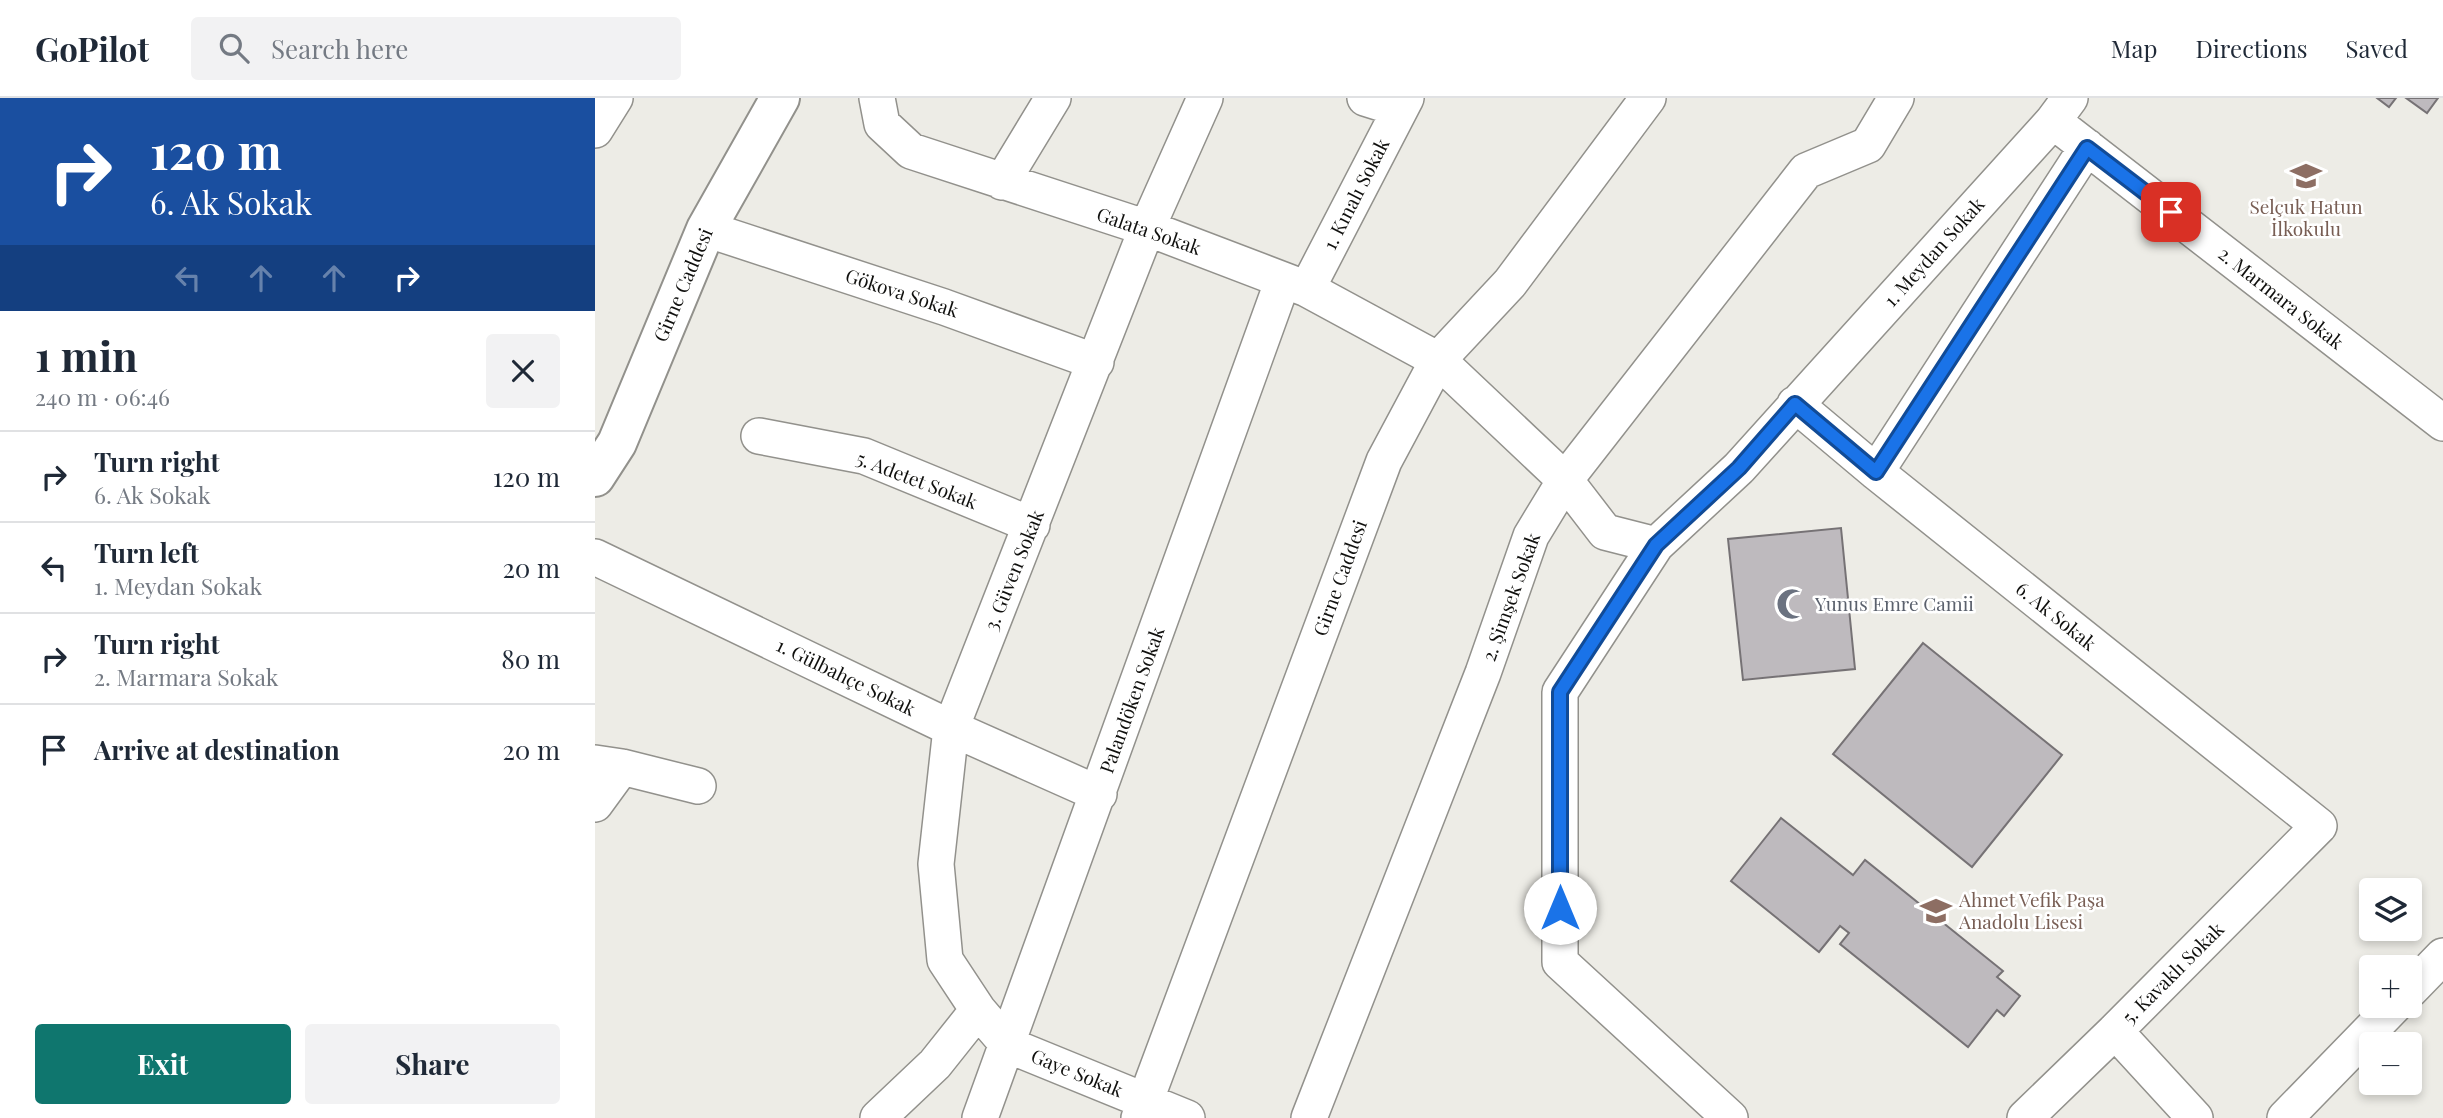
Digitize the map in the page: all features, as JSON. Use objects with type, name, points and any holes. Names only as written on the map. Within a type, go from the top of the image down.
[{"type":"main road","name":"Girne Caddesi","points":[[595,477],[617,443],[706,229],[780,98]]},
{"type":"street","points":[[595,130],[615,98]]},
{"type":"street","name":"Galata Sokak","points":[[877,98],[882,124],[911,151],[1147,228],[1295,285],[1438,360],[1565,481],[1605,532],[1656,545]]},
{"type":"street","points":[[1002,182],[1053,98]]},
{"type":"street","name":"3. Güven Sokak","points":[[1008,1045],[978,1010],[946,960],[936,864],[951,728],[1147,228],[1205,98]]},
{"type":"street","points":[[1366,98],[1403,103]]},
{"type":"street","name":"Girne Caddesi","points":[[1142,1109],[1384,461],[1438,360],[1510,282],[1649,98]]},
{"type":"street","name":"2. Şimşek Sokak","points":[[1309,1118],[1483,673],[1531,536],[1565,481],[1806,172],[1867,145],[1896,98]]},
{"type":"street","name":"1. Kınalı Sokak","points":[[1295,285],[1403,103]]},
{"type":"street","name":"2. Marmara Sokak","points":[[2062,109],[2087,148],[2443,423]]},
{"type":"street","name":"1. Meydan Sokak","points":[[1730,1118],[1560,962],[1560,692],[1656,545],[1739,468],[2062,109]]},
{"type":"street","points":[[1876,472],[2087,148]]},
{"type":"street","name":"Gökova Sokak","points":[[706,229],[944,307],[1096,362]]},
{"type":"street","name":"Palandöken Sokak","points":[[980,1118],[1099,794],[1295,285]]},
{"type":"street","name":"6. Ak Sokak","points":[[1795,404],[1876,472],[2319,826]]},
{"type":"street","name":"5. Adetet Sokak","points":[[759,436],[864,456],[1032,525]]},
{"type":"street","name":"1. Gülbahçe Sokak","points":[[595,557],[951,728],[1099,794]]},
{"type":"street","points":[[595,804],[608,765],[698,786]]},
{"type":"street","name":"5. Kavaklı Sokak","points":[[2025,1118],[2319,826]]},
{"type":"street","points":[[2422,978],[2443,956]]},
{"type":"street","points":[[878,1118],[935,1064],[978,1010]]},
{"type":"street","points":[[2285,1118],[2382,1018]]},
{"type":"street","points":[[2115,1031],[2195,1118]]},
{"type":"street","name":"Gaye Sokak","points":[[1008,1045],[1142,1109],[1187,1118]]},
{"type":"building","points":[[2377,98],[2396,98],[2389,107]]},
{"type":"building","points":[[2406,98],[2438,98],[2427,113]]},
{"type":"building","name":"Yunus Emre Camii","points":[[1841,528],[1855,669],[1743,680],[1728,539]]},
{"type":"building","points":[[1923,643],[2062,755],[1972,867],[1833,754]]},
{"type":"building","points":[[1781,818],[1853,875],[1865,860],[2003,971],[1997,977],[2020,996],[2004,1016],[1997,1010],[1968,1047],[1840,944],[1849,933],[1840,926],[1819,952],[1731,881]]},
{"type":"place","name":"Selçuk Hatun İlkokulu","points":[[2306,176]]},
{"type":"place","name":"Yunus Emre Camii","points":[[1792,604]]},
{"type":"place","name":"Ahmet Vefik Paşa Anadolu Lisesi","points":[[1936,911]]},
{"type":"route","points":[[1560,908],[1560,692],[1656,545],[1739,468],[1795,404],[1876,472],[2087,148],[2171,212]]}]
